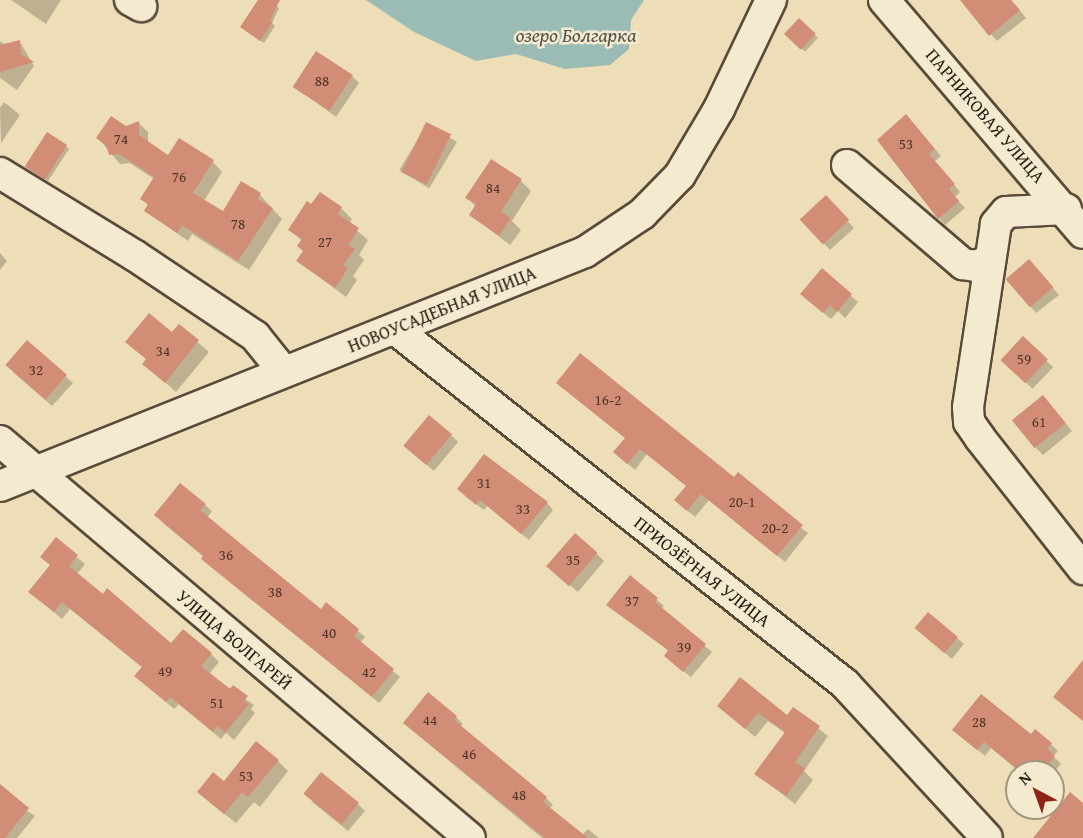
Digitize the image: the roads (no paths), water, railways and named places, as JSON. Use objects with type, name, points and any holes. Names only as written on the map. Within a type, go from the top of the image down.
[{"type":"street","name":"НОВОУСАДЕБНАЯ УЛИЦА","points":[[0,486],[284,372],[396,330],[585,252],[642,214],[680,175],[719,109],[771,0]]},
{"type":"street","name":"ПАРНИКОВАЯ УЛИЦА","points":[[884,0],[1076,219]]},
{"type":"street","points":[[847,165],[963,264],[975,266],[989,261]]},
{"type":"street","points":[[0,173],[134,255],[255,336],[284,372]]},
{"type":"street","points":[[1076,219],[1006,212],[996,224],[968,407],[969,422],[1083,569]]},
{"type":"street","name":"ПРИОЗЁРНАЯ УЛИЦА","points":[[396,330],[845,684],[987,838]]},
{"type":"street","name":"УЛИЦА ВОЛГАРЕЙ","points":[[0,441],[470,838]]},
{"type":"water","name":"озеро Болгарка","points":[[366,0],[644,0],[631,20],[629,49],[610,65],[565,69],[516,54],[476,61],[414,32]]}]
